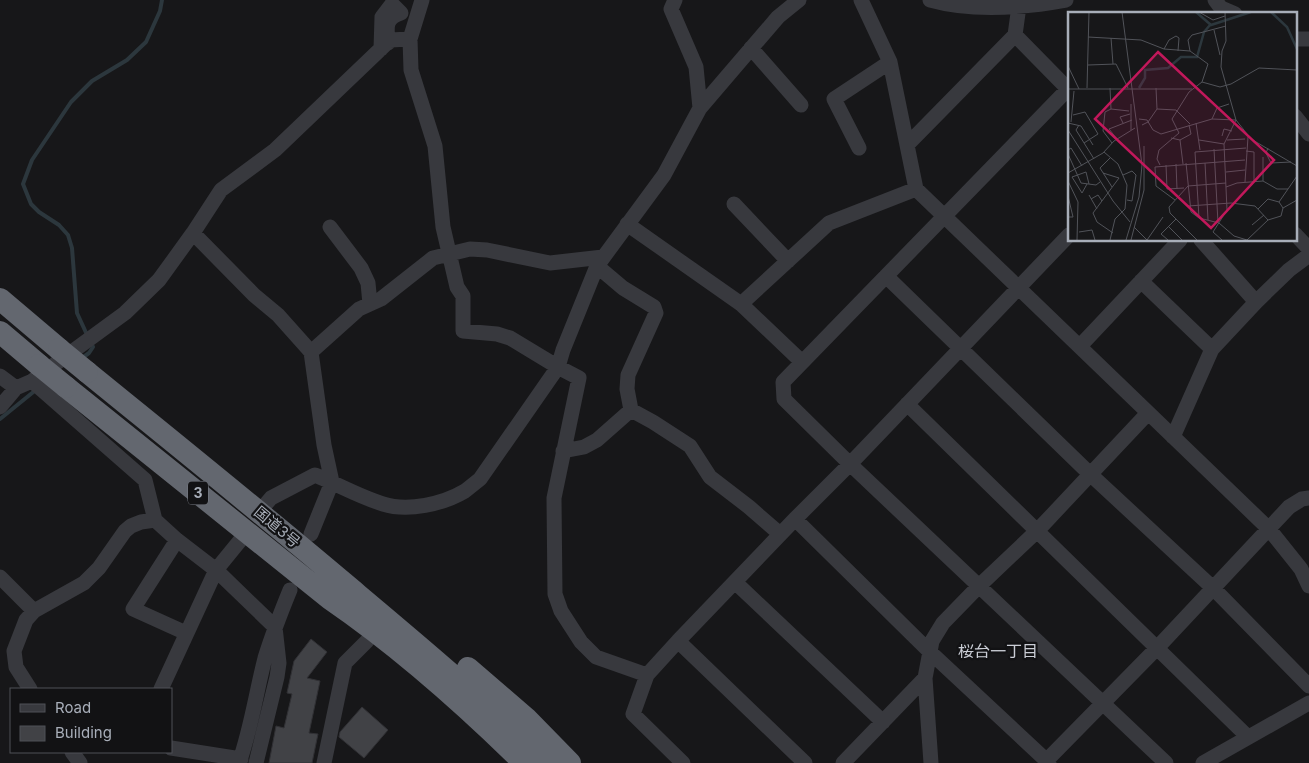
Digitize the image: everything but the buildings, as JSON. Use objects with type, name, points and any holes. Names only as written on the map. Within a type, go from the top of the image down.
[{"type":"highway","name":"国道3号","points":[[0,299],[87,372],[260,511],[337,591],[363,622],[496,735],[524,763]]},
{"type":"highway","name":"国道3号","points":[[0,332],[36,373],[66,388],[247,532],[424,649],[508,724],[547,763]]},
{"type":"highway","points":[[501,763],[352,628],[337,591],[377,596],[526,718],[570,763]]},
{"type":"street","points":[[422,0],[410,39],[412,70],[435,146],[443,227],[457,287],[463,296],[463,331],[497,334],[510,338],[579,378],[554,498],[555,594],[562,611],[580,642],[596,657],[648,675]]},
{"type":"street","points":[[675,0],[671,9],[696,67],[700,108]]},
{"type":"street","points":[[260,511],[271,498],[315,475],[384,504],[407,506],[427,505],[446,499],[464,491],[480,479],[558,367],[563,350],[600,262],[664,175],[700,108],[778,17],[799,0]]},
{"type":"street","points":[[860,0],[890,62],[916,189],[1269,529],[1301,569],[1309,586]]},
{"type":"street","points":[[930,0],[974,7],[1019,6],[1066,0]]},
{"type":"street","points":[[1215,0],[1221,8],[1230,12]]},
{"type":"street","points":[[907,145],[1015,35],[1019,6]]},
{"type":"street","points":[[1015,35],[1068,90],[783,382],[784,399],[850,464],[1166,763]]},
{"type":"street","points":[[0,407],[16,388],[36,373],[125,314],[159,280],[221,190],[275,150],[390,40],[410,39]]},
{"type":"street","points":[[1296,39],[1309,39]]},
{"type":"street","points":[[752,48],[801,105]]},
{"type":"street","points":[[859,148],[834,99],[890,62]]},
{"type":"street","points":[[1296,117],[1309,134]]},
{"type":"street","points":[[740,304],[829,223],[916,189]]},
{"type":"street","points":[[734,204],[788,261]]},
{"type":"street","points":[[627,224],[740,304],[802,362]]},
{"type":"street","points":[[330,227],[361,268],[368,283],[370,304]]},
{"type":"street","points":[[193,233],[254,295],[278,315],[311,352],[324,444],[332,482],[311,534]]},
{"type":"street","points":[[1296,235],[1309,249]]},
{"type":"street","points":[[683,763],[633,714],[648,675],[780,534],[850,464],[1018,286],[1068,236]]},
{"type":"street","points":[[1080,346],[1179,241]]},
{"type":"street","points":[[1202,241],[1256,302]]},
{"type":"street","points":[[311,352],[358,309],[381,299],[433,258],[470,249],[487,250],[550,263],[600,262],[623,288],[654,307],[656,313],[628,375],[627,389],[631,410]]},
{"type":"street","points":[[1173,437],[1212,349],[1256,302],[1289,270],[1309,254]]},
{"type":"street","points":[[886,276],[1090,474],[1213,588],[1309,686]]},
{"type":"street","points":[[1141,281],[1212,349]]},
{"type":"street","points":[[36,373],[145,480],[154,520],[216,570],[274,628],[279,663],[256,763]]},
{"type":"street","points":[[0,376],[16,388]]},
{"type":"street","points":[[907,404],[1248,737]]},
{"type":"street","points":[[563,451],[584,447],[597,440],[631,410]]},
{"type":"street","points":[[631,410],[690,446],[710,477],[780,534]]},
{"type":"street","points":[[931,763],[925,678],[932,641],[943,623],[1037,531],[1148,413]]},
{"type":"street","points":[[795,519],[930,652],[1047,762],[1289,507],[1302,499],[1309,498]]},
{"type":"street","points":[[29,688],[16,667],[14,652],[26,620],[34,610],[84,583],[99,568],[131,526],[154,520]]},
{"type":"street","points":[[161,688],[216,570],[247,532]]},
{"type":"street","points":[[177,540],[133,609],[186,633]]},
{"type":"street","points":[[0,577],[34,610]]},
{"type":"street","points":[[736,583],[883,722]]},
{"type":"street","points":[[172,748],[240,761],[274,628],[290,590]]},
{"type":"street","points":[[324,763],[345,663],[367,641]]},
{"type":"street","points":[[678,641],[805,763]]},
{"type":"street","points":[[842,763],[925,678]]},
{"type":"street","points":[[1203,763],[1309,703]]},
{"type":"waterway","points":[[88,337],[77,313],[72,248],[68,235],[59,225],[39,212],[31,204],[23,184],[32,160],[71,102],[92,81],[127,60],[146,42],[160,11],[162,0]]},
{"type":"waterway","points":[[82,358],[93,347],[91,343]]},
{"type":"waterway","points":[[0,419],[37,389]]},
{"type":"district","name":"桜台一丁目","points":[[998,651]]}]
